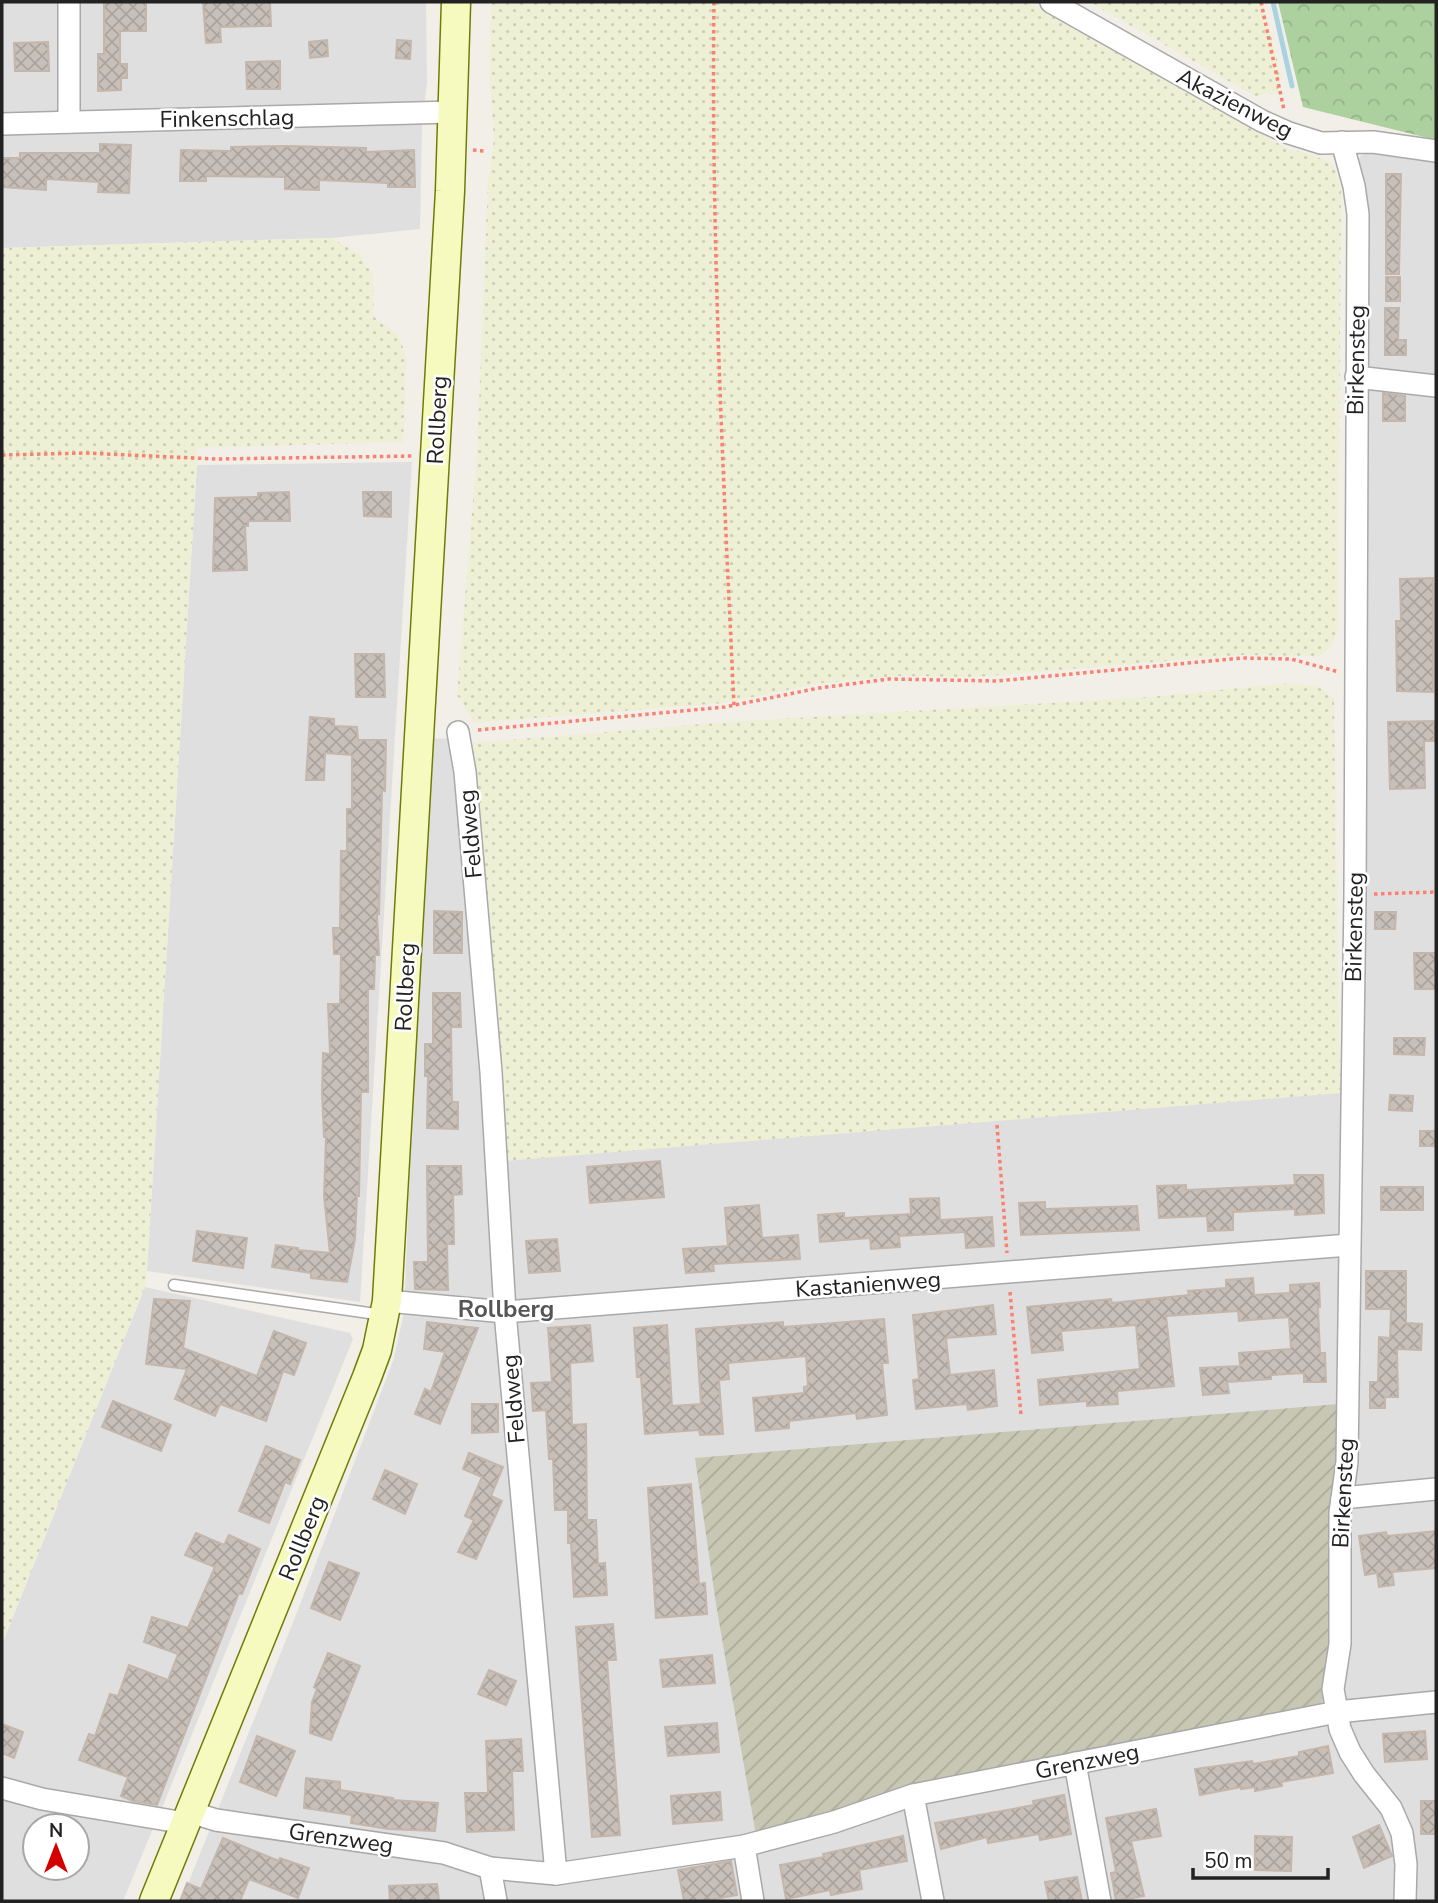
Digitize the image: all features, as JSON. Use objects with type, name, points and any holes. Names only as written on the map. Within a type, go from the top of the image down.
[{"type":"main road","name":"Rollberg","points":[[154,1901],[367,1377],[385,1308],[435,456],[456,2]]},
{"type":"street","points":[[69,2],[69,122]]},
{"type":"street","name":"Akazienweg","points":[[1051,2],[1262,121],[1289,133],[1321,143],[1373,142],[1436,151]]},
{"type":"street","name":"Finkenschlag","points":[[2,124],[453,112]]},
{"type":"street","name":"Birkensteg","points":[[1342,142],[1354,186],[1357,214],[1355,895],[1347,1462],[1342,1498],[1340,1644],[1333,1689],[1340,1729],[1350,1752],[1391,1808],[1402,1833],[1406,1864],[1405,1901]]},
{"type":"street","points":[[1356,377],[1436,386]]},
{"type":"street","name":"Feldweg","points":[[458,732],[464,772],[491,1072],[505,1312],[556,1874]]},
{"type":"street","name":"Kastanienweg","points":[[385,1308],[505,1312],[1349,1245]]},
{"type":"street","points":[[1342,1498],[1436,1489]]},
{"type":"street","name":"Grenzweg","points":[[556,1874],[744,1846],[834,1822],[913,1795],[1075,1763],[1337,1712],[1436,1702]]},
{"type":"street","points":[[1075,1763],[1100,1901]]},
{"type":"street","name":"Grenzweg","points":[[2,1788],[42,1799],[216,1820],[444,1853],[490,1868]]},
{"type":"street","points":[[913,1795],[933,1901]]},
{"type":"street","points":[[744,1846],[753,1901]]},
{"type":"street","points":[[496,1901],[490,1868],[556,1874]]},
{"type":"lane","points":[[174,1285],[385,1308]]},
{"type":"path","points":[[714,2],[717,280],[734,706]]},
{"type":"path","points":[[1261,2],[1289,133]]},
{"type":"path","points":[[2,455],[85,453],[216,458],[435,456]]},
{"type":"path","points":[[458,732],[734,706],[818,688],[889,679],[997,681],[1242,658],[1291,659],[1354,676]]},
{"type":"path","points":[[1355,895],[1436,892]]},
{"type":"shaded area","points":[[2,2],[426,2],[427,83],[422,124],[420,229],[332,238],[2,248]]},
{"type":"shaded area","points":[[491,2],[1029,2],[1290,150],[1311,154],[1334,165],[1341,190],[1338,629],[1331,648],[1319,656],[1240,655],[975,677],[897,676],[822,683],[723,703],[474,723],[457,695],[477,452],[488,182],[494,139],[489,67]]},
{"type":"shaded area","points":[[1089,2],[1263,2],[1281,76],[1278,92],[1255,96]]},
{"type":"shaded area","points":[[1372,150],[1436,159],[1436,1901],[181,1901],[296,1615],[393,1361],[404,1313],[428,739],[464,738],[471,743],[491,983],[1340,1093],[1363,565],[1357,172],[1360,156]]},
{"type":"shaded area","points":[[332,238],[360,255],[373,275],[374,317],[398,334],[407,358],[403,442],[198,448],[146,1284],[2,1644],[2,248]]},
{"type":"shaded area","points":[[412,462],[360,1302],[147,1271],[197,465]]},
{"type":"shaded area","points":[[1289,683],[1318,686],[1334,699],[1340,1093],[504,1161],[471,743],[727,722],[1150,697]]},
{"type":"shaded area","points":[[145,1287],[350,1333],[353,1339],[160,1813],[53,1795],[2,1779],[2,1644]]},
{"type":"shaded area","points":[[1338,1404],[1331,1635],[1321,1705],[756,1835],[716,1604],[695,1458]]},
{"type":"shaded area","points":[[2,1796],[83,1812],[21,1812],[21,1882],[91,1882],[91,1814],[154,1826],[123,1901],[2,1901]]},
{"type":"green space","points":[[1278,2],[1436,2],[1436,140],[1303,107]]},
{"type":"building","points":[[104,2],[146,2],[146,31],[120,31],[120,64],[127,64],[127,78],[121,78],[121,90],[98,91],[98,54],[104,54]]},
{"type":"building","points":[[203,2],[270,2],[271,26],[220,27],[221,42],[206,43]]},
{"type":"building","points":[[327,40],[328,56],[310,58],[309,42]]},
{"type":"building","points":[[397,40],[411,41],[410,59],[396,58]]},
{"type":"building","points":[[48,42],[49,71],[15,71],[14,43]]},
{"type":"building","points":[[280,61],[280,89],[247,89],[246,62]]},
{"type":"building","points":[[100,144],[131,145],[129,193],[98,192],[99,182],[46,179],[46,190],[2,187],[2,158],[20,158],[20,153],[100,153]]},
{"type":"building","points":[[231,147],[366,148],[366,152],[414,150],[415,187],[319,180],[319,190],[285,189],[285,177],[206,176],[206,181],[180,181],[181,150],[231,151]]},
{"type":"building","points":[[1386,174],[1401,174],[1399,274],[1386,274]]},
{"type":"building","points":[[1386,277],[1400,277],[1400,301],[1386,301]]},
{"type":"building","points":[[1385,308],[1399,308],[1398,340],[1406,340],[1406,355],[1385,355]]},
{"type":"building","points":[[1383,393],[1405,396],[1405,421],[1383,421]]},
{"type":"building","points":[[289,492],[290,521],[248,521],[248,526],[245,526],[247,570],[213,571],[215,498],[258,497],[258,493]]},
{"type":"building","points":[[363,492],[391,492],[391,517],[364,516]]},
{"type":"building","points":[[1433,578],[1433,692],[1397,691],[1396,621],[1401,621],[1400,579]]},
{"type":"building","points":[[355,654],[384,654],[385,697],[356,697]]},
{"type":"building","points":[[310,717],[334,719],[334,726],[357,727],[358,740],[386,740],[377,914],[379,955],[375,955],[374,989],[368,989],[368,1092],[361,1092],[359,1196],[347,1282],[311,1278],[311,1273],[272,1267],[276,1245],[330,1253],[324,1196],[326,1137],[322,1092],[323,1053],[330,1054],[328,1004],[340,1004],[341,954],[334,954],[333,928],[340,928],[341,851],[347,851],[347,809],[352,809],[352,755],[325,753],[324,780],[306,780]]},
{"type":"building","points":[[1434,721],[1434,741],[1424,741],[1425,788],[1390,789],[1388,722]]},
{"type":"building","points":[[434,911],[462,912],[462,953],[434,953]]},
{"type":"building","points":[[1375,912],[1396,912],[1395,929],[1375,929]]},
{"type":"building","points":[[1414,953],[1436,953],[1436,989],[1415,989]]},
{"type":"building","points":[[433,993],[460,993],[461,1027],[451,1027],[452,1102],[458,1102],[458,1129],[427,1128],[428,1076],[425,1076],[425,1044],[433,1044]]},
{"type":"building","points":[[1394,1038],[1425,1038],[1424,1055],[1394,1054]]},
{"type":"building","points":[[1390,1095],[1413,1096],[1412,1111],[1389,1110]]},
{"type":"building","points":[[1420,1131],[1436,1131],[1436,1146],[1420,1146]]},
{"type":"building","points":[[660,1161],[664,1197],[590,1203],[587,1167]]},
{"type":"building","points":[[427,1166],[461,1166],[462,1194],[453,1195],[454,1244],[447,1244],[448,1290],[415,1289],[414,1262],[428,1262]]},
{"type":"building","points":[[1294,1175],[1323,1175],[1324,1213],[1295,1215],[1295,1209],[1233,1212],[1233,1230],[1208,1231],[1207,1216],[1159,1218],[1157,1186],[1186,1185],[1186,1190],[1295,1185]]},
{"type":"building","points":[[1381,1187],[1423,1187],[1423,1210],[1381,1210]]},
{"type":"building","points":[[939,1198],[940,1220],[992,1217],[994,1246],[966,1248],[965,1232],[899,1236],[900,1247],[871,1249],[870,1238],[820,1242],[818,1215],[844,1213],[844,1218],[911,1214],[910,1199]]},
{"type":"building","points":[[1045,1202],[1045,1209],[1137,1206],[1139,1230],[1021,1235],[1019,1203]]},
{"type":"building","points":[[759,1205],[762,1238],[798,1235],[800,1259],[713,1264],[714,1271],[686,1273],[683,1249],[728,1246],[725,1208]]},
{"type":"building","points":[[197,1231],[247,1238],[243,1268],[193,1261]]},
{"type":"building","points":[[557,1239],[560,1271],[529,1273],[526,1241]]},
{"type":"building","points":[[1366,1271],[1406,1271],[1406,1323],[1422,1324],[1421,1350],[1397,1349],[1398,1397],[1385,1397],[1385,1408],[1370,1408],[1370,1382],[1378,1382],[1379,1337],[1390,1338],[1391,1309],[1366,1309]]},
{"type":"building","points":[[1253,1278],[1254,1295],[1290,1293],[1290,1285],[1319,1283],[1320,1353],[1325,1353],[1326,1382],[1304,1382],[1304,1373],[1271,1375],[1271,1379],[1227,1382],[1229,1393],[1203,1395],[1200,1368],[1240,1366],[1239,1353],[1291,1349],[1289,1317],[1239,1321],[1238,1311],[1166,1316],[1174,1386],[1117,1391],[1118,1404],[1087,1406],[1087,1401],[1040,1405],[1038,1380],[1140,1369],[1136,1325],[1061,1331],[1063,1350],[1032,1353],[1027,1307],[1111,1299],[1112,1303],[1189,1295],[1188,1291],[1226,1288],[1226,1280]]},
{"type":"building","points":[[154,1299],[190,1301],[183,1348],[257,1376],[274,1331],[306,1343],[294,1375],[283,1371],[266,1421],[220,1404],[215,1416],[175,1399],[187,1369],[146,1364]]},
{"type":"building","points":[[993,1305],[996,1334],[946,1338],[950,1375],[994,1370],[997,1406],[968,1410],[967,1404],[916,1409],[913,1380],[919,1379],[913,1315]]},
{"type":"building","points":[[884,1319],[888,1363],[882,1363],[887,1415],[857,1419],[856,1413],[789,1421],[789,1428],[756,1431],[753,1398],[804,1393],[804,1387],[808,1386],[806,1356],[728,1363],[729,1379],[719,1380],[723,1434],[700,1435],[699,1430],[645,1434],[634,1328],[667,1325],[672,1406],[701,1404],[696,1329],[783,1322],[783,1327]]},
{"type":"building","points":[[427,1322],[478,1328],[440,1424],[415,1414],[425,1389],[431,1392],[445,1352],[424,1349]]},
{"type":"building","points":[[590,1325],[593,1361],[570,1363],[572,1425],[586,1424],[587,1520],[596,1520],[598,1564],[605,1563],[607,1595],[574,1597],[571,1543],[568,1543],[568,1510],[555,1510],[553,1459],[549,1459],[546,1410],[533,1411],[531,1383],[552,1382],[548,1328]]},
{"type":"building","points":[[113,1401],[171,1425],[161,1451],[102,1427]]},
{"type":"building","points":[[472,1404],[498,1404],[498,1432],[472,1433]]},
{"type":"building","points":[[266,1446],[300,1460],[290,1484],[285,1482],[269,1523],[239,1511]]},
{"type":"building","points":[[469,1453],[503,1467],[491,1496],[502,1501],[476,1559],[458,1552],[474,1520],[465,1516],[482,1477],[463,1469]]},
{"type":"building","points":[[385,1470],[417,1484],[405,1514],[373,1499]]},
{"type":"building","points":[[691,1484],[699,1584],[705,1583],[707,1614],[656,1618],[648,1488]]},
{"type":"building","points":[[1436,1531],[1436,1568],[1392,1572],[1394,1585],[1379,1587],[1377,1573],[1365,1575],[1359,1536],[1386,1532],[1387,1536]]},
{"type":"building","points":[[196,1533],[224,1545],[229,1535],[260,1549],[242,1594],[239,1593],[157,1805],[133,1801],[121,1796],[128,1777],[79,1760],[89,1734],[95,1736],[110,1694],[118,1696],[129,1665],[168,1680],[178,1654],[144,1642],[152,1617],[188,1628],[215,1567],[185,1555]]},
{"type":"building","points":[[329,1562],[359,1573],[340,1620],[311,1608]]},
{"type":"building","points":[[613,1624],[616,1660],[607,1660],[620,1835],[592,1837],[576,1627]]},
{"type":"building","points":[[328,1653],[360,1666],[331,1740],[310,1733],[312,1702],[317,1689],[314,1687]]},
{"type":"building","points":[[712,1655],[715,1683],[663,1687],[660,1660]]},
{"type":"building","points":[[489,1670],[516,1681],[506,1705],[478,1694]]},
{"type":"building","points":[[717,1723],[719,1752],[668,1756],[665,1727]]},
{"type":"building","points":[[2,1724],[23,1732],[14,1758],[2,1753]]},
{"type":"building","points":[[1425,1731],[1427,1759],[1385,1762],[1383,1734]]},
{"type":"building","points":[[257,1736],[295,1751],[276,1796],[240,1782]]},
{"type":"building","points":[[521,1739],[523,1771],[512,1771],[514,1830],[467,1832],[465,1793],[488,1793],[486,1741]]},
{"type":"building","points":[[1328,1746],[1333,1773],[1281,1782],[1282,1786],[1255,1791],[1255,1787],[1241,1787],[1200,1795],[1195,1769],[1252,1761],[1253,1764],[1299,1756],[1299,1752]]},
{"type":"building","points":[[306,1778],[340,1782],[340,1790],[393,1798],[392,1800],[438,1803],[435,1831],[388,1829],[351,1823],[352,1815],[304,1808]]},
{"type":"building","points":[[720,1792],[722,1820],[673,1824],[671,1796]]},
{"type":"building","points":[[1064,1795],[1071,1834],[1040,1840],[1039,1834],[988,1843],[987,1837],[941,1849],[935,1823],[1034,1805],[1033,1801]]},
{"type":"building","points":[[1421,1801],[1436,1801],[1436,1834],[1421,1834]]},
{"type":"building","points":[[1156,1809],[1161,1836],[1131,1841],[1144,1896],[1116,1901],[1111,1873],[1116,1872],[1106,1818]]},
{"type":"building","points":[[1379,1825],[1392,1856],[1364,1868],[1353,1837]]},
{"type":"building","points":[[903,1836],[907,1861],[859,1870],[862,1889],[831,1895],[830,1890],[786,1899],[780,1865],[824,1857],[823,1854]]},
{"type":"building","points":[[1255,1836],[1292,1837],[1291,1871],[1255,1870]]},
{"type":"building","points":[[223,1838],[279,1861],[280,1858],[309,1868],[298,1898],[249,1879],[240,1901],[180,1901],[187,1883],[201,1889]]},
{"type":"building","points":[[731,1861],[737,1895],[705,1901],[684,1901],[678,1870]]},
{"type":"building","points":[[1077,1877],[1082,1901],[1049,1901],[1045,1882]]},
{"type":"building","points":[[437,1884],[439,1901],[390,1901],[389,1886]]},
{"type":"waterway","points":[[1273,2],[1292,86]]},
{"type":"district","name":"Rollberg","points":[[506,1309]]}]
